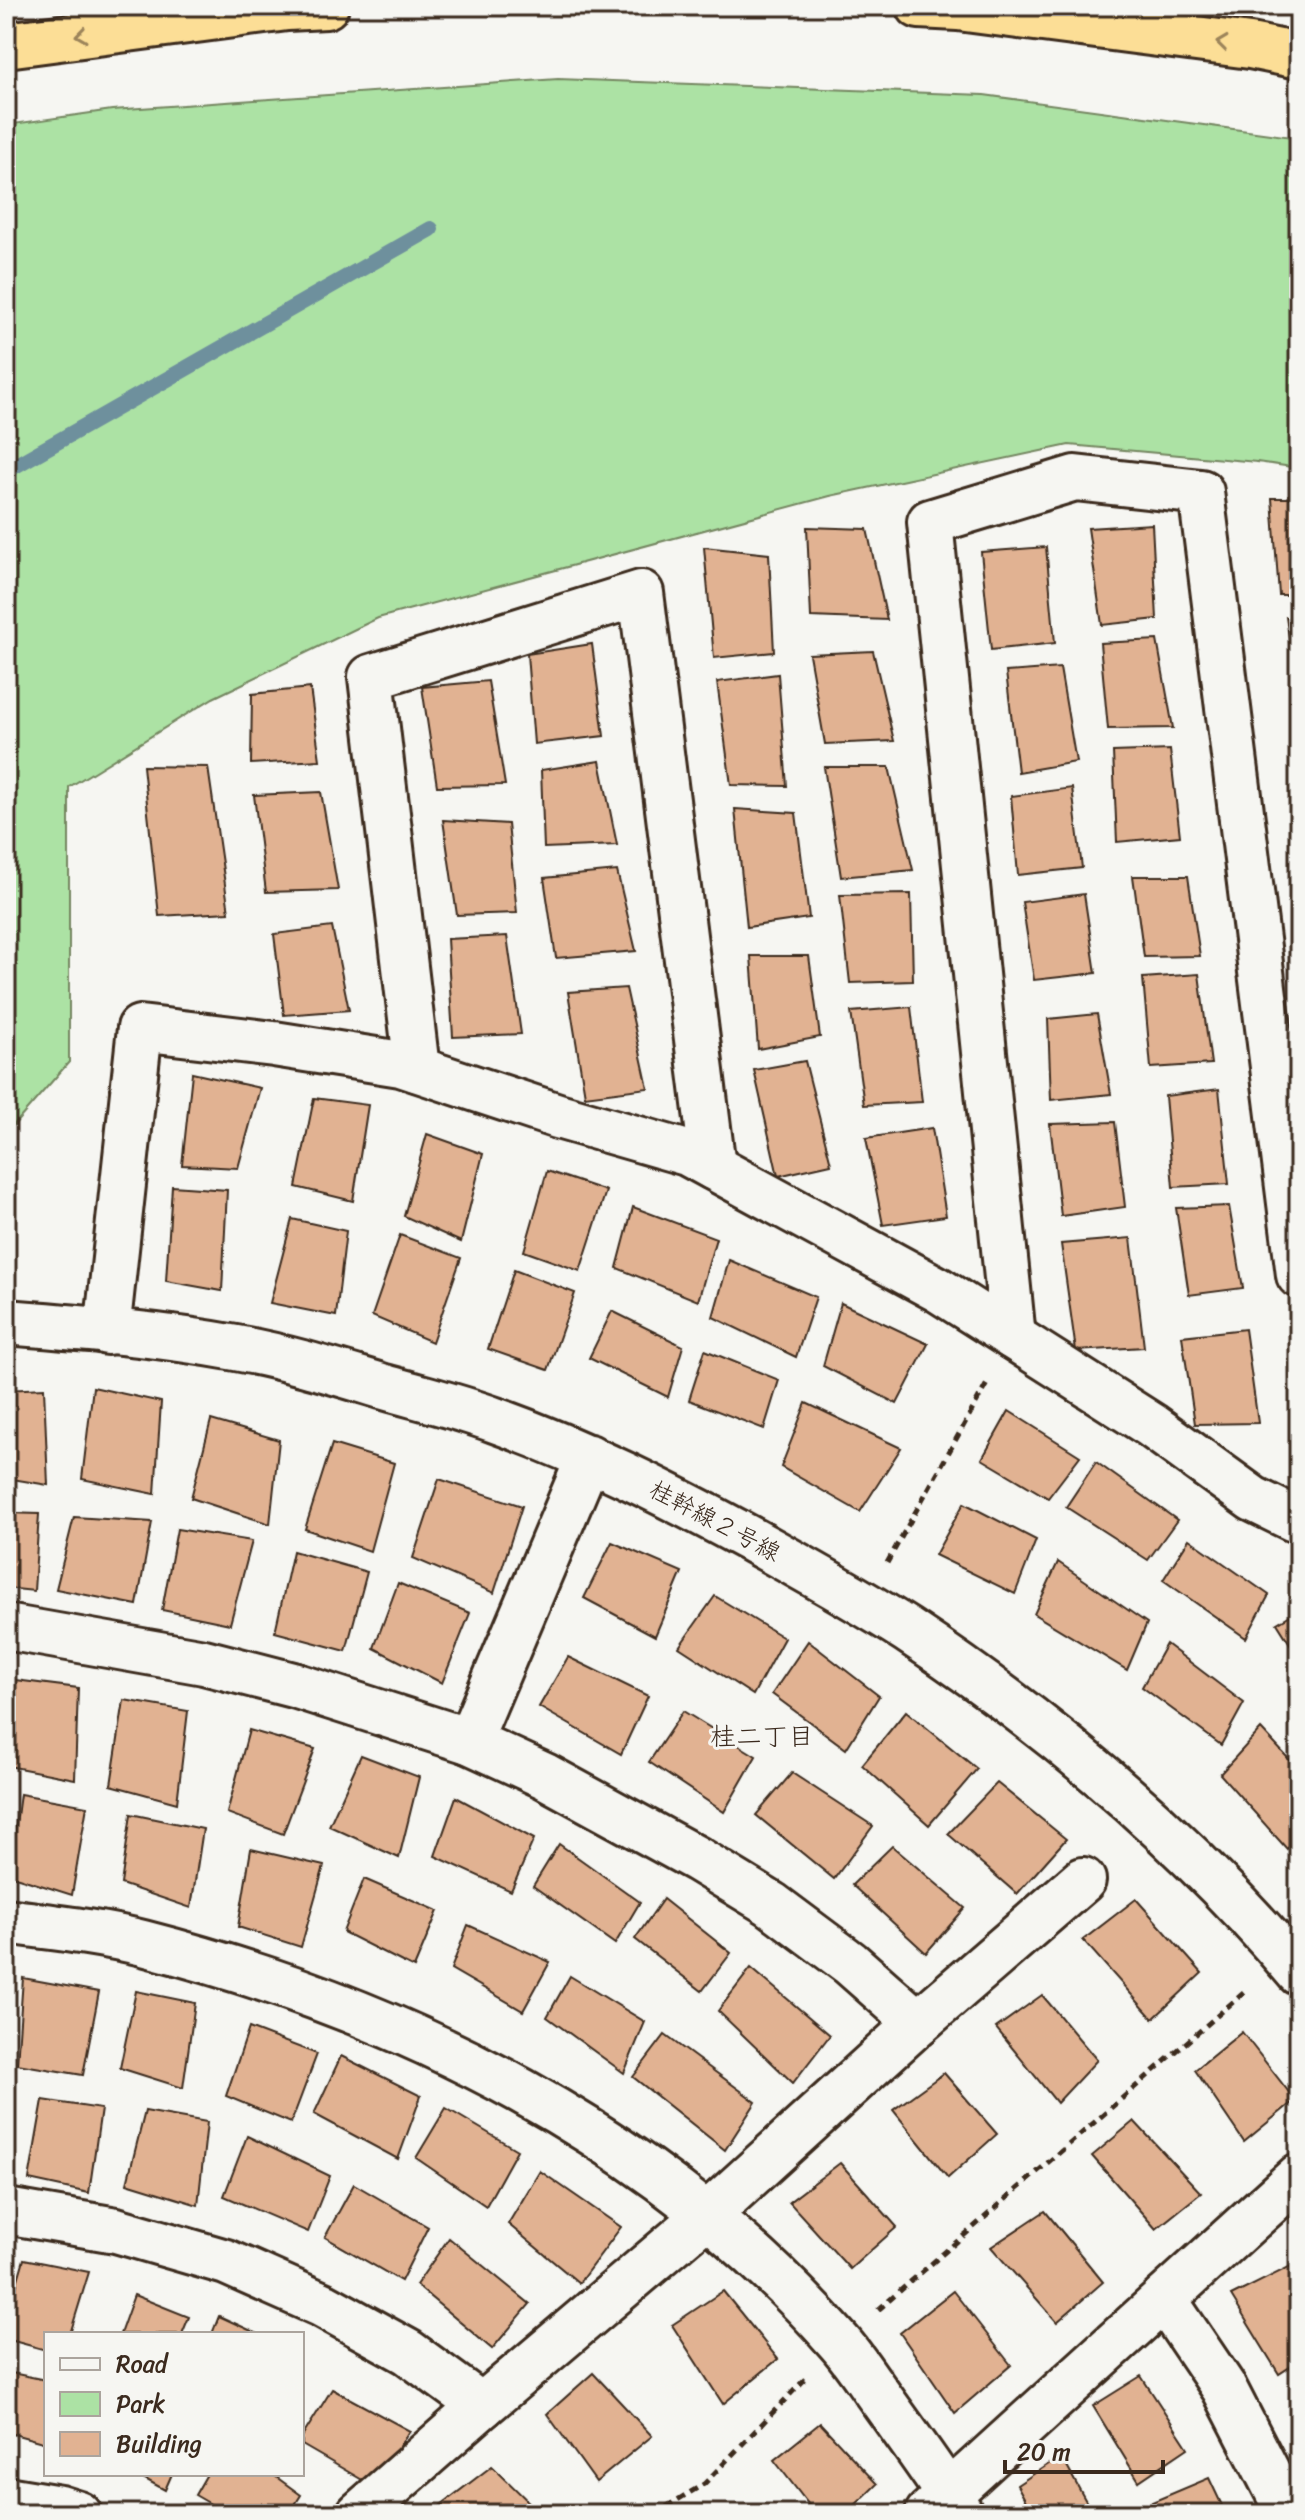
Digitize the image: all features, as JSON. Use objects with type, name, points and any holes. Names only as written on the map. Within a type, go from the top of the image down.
[{"type":"highway","points":[[6,45],[287,8],[326,6]]},
{"type":"highway","points":[[919,6],[958,8],[1250,46],[1299,56]]},
{"type":"street","points":[[1013,1337],[930,522],[1075,478],[1201,492],[1299,1275]]},
{"type":"street","points":[[417,1069],[371,677],[641,593],[713,1167]]},
{"type":"street","points":[[107,1332],[140,1028],[274,1044],[401,1064],[558,1116],[687,1153],[939,1290],[1151,1425],[1253,1499],[1299,1519]]},
{"type":"street","name":"桂幹線２号線","points":[[6,1322],[237,1348],[345,1375],[494,1419],[589,1457],[680,1501],[906,1630],[999,1696],[1099,1775],[1189,1854],[1289,1950]]},
{"type":"street","points":[[469,1741],[589,1457]]},
{"type":"street","points":[[6,1627],[204,1662],[297,1686],[469,1741],[545,1776],[697,1859],[771,1904],[850,1963],[918,2023]]},
{"type":"street","points":[[359,2514],[707,2215],[918,2023],[1083,1880]]},
{"type":"street","points":[[6,1921],[140,1942],[236,1969],[353,2010],[455,2055],[539,2100],[627,2156],[707,2215],[777,2279],[840,2343],[946,2508],[1164,2299],[1299,2176]]},
{"type":"street","points":[[6,2211],[116,2230],[226,2262],[323,2305],[408,2352],[482,2406]]},
{"type":"street","points":[[1164,2299],[1224,2388],[1289,2514]]},
{"type":"street","points":[[6,2499],[79,2514]]},
{"type":"path","points":[[864,1605],[1013,1337]]},
{"type":"path","points":[[654,2514],[704,2484],[840,2343],[1289,1950]]},
{"type":"green space","points":[[558,79],[984,95],[1299,138],[1299,468],[1069,445],[830,496],[378,618],[213,698],[69,787],[69,1062],[6,1134],[6,125],[112,110]]},
{"type":"building","points":[[1272,498],[1299,498],[1299,595],[1279,595]]},
{"type":"building","points":[[1152,524],[1157,619],[1102,625],[1088,528]]},
{"type":"building","points":[[807,527],[867,529],[887,620],[811,617]]},
{"type":"building","points":[[704,547],[769,554],[774,652],[714,658]]},
{"type":"building","points":[[1046,547],[1055,643],[991,650],[981,552]]},
{"type":"building","points":[[1286,617],[1299,617],[1299,707]]},
{"type":"building","points":[[1157,640],[1173,728],[1108,729],[1100,643]]},
{"type":"building","points":[[592,644],[604,736],[534,744],[527,654]]},
{"type":"building","points":[[873,651],[894,741],[825,744],[809,654]]},
{"type":"building","points":[[1060,668],[1076,762],[1018,772],[1006,672]]},
{"type":"building","points":[[778,674],[787,786],[731,785],[717,682]]},
{"type":"building","points":[[488,681],[505,785],[437,786],[422,687]]},
{"type":"building","points":[[310,688],[320,760],[251,764],[252,694]]},
{"type":"building","points":[[1170,750],[1180,836],[1117,842],[1113,752]]},
{"type":"building","points":[[600,761],[617,845],[544,848],[541,770]]},
{"type":"building","points":[[143,766],[208,767],[229,912],[159,916]]},
{"type":"building","points":[[824,767],[889,767],[913,870],[841,877]]},
{"type":"building","points":[[1072,788],[1082,868],[1018,875],[1011,796]]},
{"type":"building","points":[[321,792],[338,890],[266,892],[254,795]]},
{"type":"building","points":[[735,809],[796,813],[809,918],[747,927]]},
{"type":"building","points":[[443,820],[508,824],[517,913],[457,915]]},
{"type":"building","points":[[617,871],[636,951],[556,958],[544,878]]},
{"type":"building","points":[[1133,876],[1188,876],[1200,956],[1144,957]]},
{"type":"building","points":[[911,894],[913,981],[850,983],[840,895]]},
{"type":"building","points":[[1084,894],[1096,973],[1034,980],[1022,902]]},
{"type":"building","points":[[332,927],[349,1010],[284,1015],[274,934]]},
{"type":"building","points":[[507,936],[521,1034],[453,1037],[447,939]]},
{"type":"building","points":[[751,956],[809,956],[820,1037],[758,1049]]},
{"type":"building","points":[[1199,974],[1211,1064],[1151,1068],[1143,978]]},
{"type":"building","points":[[626,988],[648,1088],[585,1096],[568,992]]},
{"type":"building","points":[[911,1007],[922,1102],[864,1105],[851,1012]]},
{"type":"building","points":[[1097,1014],[1111,1094],[1051,1100],[1048,1019]]},
{"type":"building","points":[[805,1061],[831,1164],[778,1176],[754,1070]]},
{"type":"building","points":[[192,1073],[260,1088],[238,1168],[182,1165]]},
{"type":"building","points":[[1219,1089],[1229,1184],[1173,1187],[1165,1096]]},
{"type":"building","points":[[314,1098],[368,1105],[353,1201],[296,1187]]},
{"type":"building","points":[[1115,1122],[1125,1207],[1061,1216],[1050,1124]]},
{"type":"building","points":[[932,1128],[946,1216],[883,1225],[866,1138]]},
{"type":"building","points":[[427,1134],[483,1154],[461,1242],[404,1216]]},
{"type":"building","points":[[547,1171],[606,1191],[580,1271],[524,1251]]},
{"type":"building","points":[[172,1186],[227,1190],[222,1291],[166,1281]]},
{"type":"building","points":[[1229,1206],[1243,1288],[1189,1295],[1176,1208]]},
{"type":"building","points":[[633,1207],[716,1238],[698,1301],[617,1268]]},
{"type":"building","points":[[292,1219],[346,1231],[336,1316],[270,1303]]},
{"type":"building","points":[[400,1235],[461,1258],[432,1342],[372,1316]]},
{"type":"building","points":[[1131,1238],[1144,1347],[1076,1351],[1061,1244]]},
{"type":"building","points":[[729,1260],[816,1297],[796,1357],[713,1317]]},
{"type":"building","points":[[514,1270],[575,1293],[548,1370],[488,1349]]},
{"type":"building","points":[[841,1303],[928,1344],[897,1404],[823,1366]]},
{"type":"building","points":[[612,1311],[683,1346],[668,1397],[589,1358]]},
{"type":"building","points":[[1245,1329],[1258,1423],[1195,1424],[1182,1336]]},
{"type":"building","points":[[705,1350],[779,1380],[764,1429],[689,1400]]},
{"type":"building","points":[[93,1387],[161,1402],[155,1494],[82,1479]]},
{"type":"building","points":[[44,1388],[48,1485],[6,1478],[6,1390]]},
{"type":"building","points":[[806,1403],[901,1448],[860,1512],[781,1467]]},
{"type":"building","points":[[1009,1411],[1080,1456],[1048,1498],[982,1459]]},
{"type":"building","points":[[211,1420],[279,1440],[270,1524],[191,1498]]},
{"type":"building","points":[[332,1444],[394,1463],[370,1551],[305,1529]]},
{"type":"building","points":[[1096,1462],[1177,1520],[1148,1560],[1066,1507]]},
{"type":"building","points":[[439,1479],[522,1506],[494,1593],[413,1558]]},
{"type":"building","points":[[964,1503],[1036,1540],[1015,1594],[935,1555]]},
{"type":"building","points":[[6,1513],[39,1514],[34,1591],[6,1588]]},
{"type":"building","points":[[74,1517],[152,1522],[137,1605],[56,1589]]},
{"type":"building","points":[[177,1529],[252,1541],[230,1624],[162,1610]]},
{"type":"building","points":[[1189,1539],[1269,1595],[1246,1638],[1163,1580]]},
{"type":"building","points":[[612,1542],[682,1572],[655,1636],[584,1598]]},
{"type":"building","points":[[293,1551],[367,1572],[346,1651],[275,1632]]},
{"type":"building","points":[[1058,1562],[1147,1623],[1127,1670],[1034,1614]]},
{"type":"building","points":[[398,1583],[470,1613],[442,1683],[374,1648]]},
{"type":"building","points":[[715,1596],[784,1638],[753,1695],[679,1647]]},
{"type":"building","points":[[1299,1610],[1299,1658],[1277,1623]]},
{"type":"building","points":[[808,1641],[879,1696],[846,1749],[772,1694]]},
{"type":"building","points":[[1166,1644],[1244,1703],[1221,1745],[1142,1687]]},
{"type":"building","points":[[568,1657],[648,1696],[621,1754],[539,1707]]},
{"type":"building","points":[[15,1680],[78,1688],[75,1779],[8,1766]]},
{"type":"building","points":[[124,1700],[188,1711],[177,1803],[111,1785]]},
{"type":"building","points":[[683,1711],[756,1756],[724,1812],[649,1762]]},
{"type":"building","points":[[906,1711],[977,1769],[929,1825],[862,1765]]},
{"type":"building","points":[[1261,1729],[1299,1770],[1299,1837],[1287,1849],[1220,1774]]},
{"type":"building","points":[[249,1730],[315,1749],[283,1834],[227,1813]]},
{"type":"building","points":[[361,1755],[419,1777],[399,1858],[329,1826]]},
{"type":"building","points":[[792,1773],[873,1826],[834,1879],[756,1815]]},
{"type":"building","points":[[997,1783],[1066,1839],[1017,1894],[948,1834]]},
{"type":"building","points":[[20,1794],[87,1806],[72,1895],[9,1875]]},
{"type":"building","points":[[456,1797],[534,1839],[511,1891],[435,1856]]},
{"type":"building","points":[[131,1814],[203,1829],[191,1908],[121,1884]]},
{"type":"building","points":[[559,1844],[640,1902],[615,1944],[533,1886]]},
{"type":"building","points":[[892,1846],[965,1908],[926,1953],[852,1885]]},
{"type":"building","points":[[251,1849],[324,1866],[301,1947],[238,1927]]},
{"type":"building","points":[[364,1879],[438,1911],[414,1968],[343,1932]]},
{"type":"building","points":[[663,1899],[731,1953],[702,1991],[635,1939]]},
{"type":"building","points":[[1136,1899],[1202,1973],[1153,2019],[1083,1940]]},
{"type":"building","points":[[468,1925],[550,1962],[523,2011],[451,1969]]},
{"type":"building","points":[[751,1968],[830,2035],[793,2083],[718,2011]]},
{"type":"building","points":[[570,1976],[645,2022],[624,2073],[547,2017]]},
{"type":"building","points":[[23,1978],[99,1992],[83,2075],[17,2064]]},
{"type":"building","points":[[136,1991],[195,2003],[183,2088],[120,2068]]},
{"type":"building","points":[[1042,1995],[1097,2060],[1057,2103],[996,2028]]},
{"type":"building","points":[[249,2028],[317,2054],[291,2123],[226,2096]]},
{"type":"building","points":[[1242,2032],[1295,2100],[1244,2142],[1195,2070]]},
{"type":"building","points":[[665,2035],[756,2102],[725,2150],[633,2077]]},
{"type":"building","points":[[341,2056],[421,2096],[398,2159],[314,2114]]},
{"type":"building","points":[[944,2073],[997,2134],[948,2178],[893,2110]]},
{"type":"building","points":[[43,2100],[101,2109],[89,2193],[29,2180]]},
{"type":"building","points":[[446,2108],[517,2150],[486,2206],[416,2158]]},
{"type":"building","points":[[145,2111],[207,2122],[198,2205],[127,2183]]},
{"type":"building","points":[[1134,2121],[1201,2193],[1156,2229],[1092,2156]]},
{"type":"building","points":[[247,2136],[330,2176],[308,2232],[224,2196]]},
{"type":"building","points":[[840,2163],[897,2227],[850,2269],[789,2202]]},
{"type":"building","points":[[540,2171],[621,2227],[579,2283],[508,2224]]},
{"type":"building","points":[[354,2184],[428,2227],[401,2281],[325,2237]]},
{"type":"building","points":[[1045,2211],[1103,2282],[1057,2322],[991,2247]]},
{"type":"building","points":[[449,2238],[530,2304],[492,2349],[416,2285]]},
{"type":"building","points":[[24,2259],[89,2272],[71,2332],[44,2332],[44,2349],[6,2339],[6,2321]]},
{"type":"building","points":[[1291,2266],[1299,2280],[1299,2361],[1279,2374],[1231,2296]]},
{"type":"building","points":[[723,2291],[778,2359],[723,2404],[672,2325]]},
{"type":"building","points":[[953,2291],[1011,2365],[955,2413],[900,2333]]},
{"type":"building","points":[[134,2295],[189,2317],[183,2332],[121,2332]]},
{"type":"building","points":[[219,2316],[254,2332],[213,2332]]},
{"type":"building","points":[[7,2372],[44,2380],[44,2442],[6,2432]]},
{"type":"building","points":[[593,2373],[652,2436],[596,2482],[547,2414]]},
{"type":"building","points":[[1141,2376],[1188,2448],[1139,2481],[1093,2406]]},
{"type":"building","points":[[332,2389],[410,2431],[371,2485],[304,2446],[304,2434]]},
{"type":"building","points":[[820,2423],[877,2484],[846,2514],[816,2514],[774,2460]]},
{"type":"building","points":[[1061,2456],[1093,2514],[1033,2514],[1017,2485]]},
{"type":"building","points":[[492,2466],[541,2514],[449,2514],[441,2505]]},
{"type":"building","points":[[140,2476],[171,2476],[165,2490]]},
{"type":"building","points":[[206,2476],[275,2476],[301,2495],[289,2514],[228,2514],[195,2495]]},
{"type":"building","points":[[1209,2478],[1226,2514],[1157,2514],[1152,2502]]},
{"type":"waterway","points":[[6,471],[431,229]]},
{"type":"district","name":"桂二丁目","points":[[762,1736]]}]
